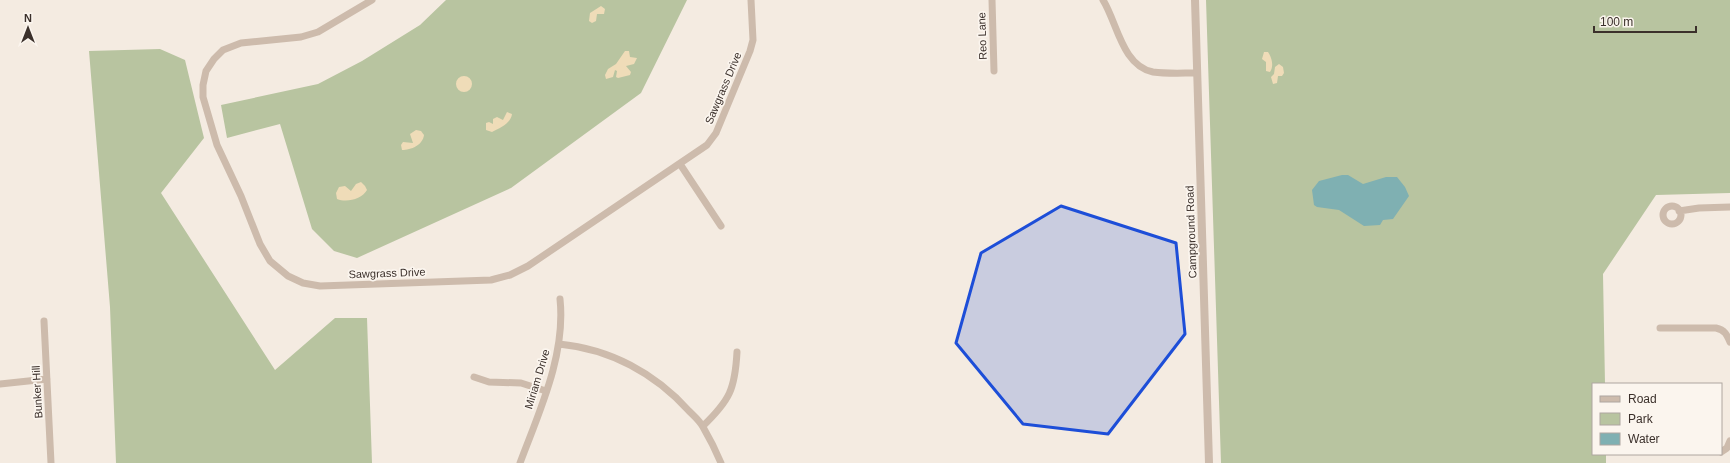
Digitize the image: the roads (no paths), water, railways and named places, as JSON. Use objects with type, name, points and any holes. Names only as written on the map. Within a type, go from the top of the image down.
[{"type":"street","name":"Sawgrass Drive","points":[[372,0],[318,32],[301,37],[241,43],[223,50],[214,59],[206,72],[203,85],[203,97],[217,145],[241,196],[260,244],[270,261],[288,276],[302,283],[320,286],[491,280],[510,275],[528,266],[707,145],[718,128],[753,40],[751,0]]},
{"type":"street","name":"Reo Lane","points":[[992,0],[994,71]]},
{"type":"street","points":[[1103,0],[1110,11],[1122,44],[1137,64],[1152,72],[1196,73]]},
{"type":"street","name":"Campground Road","points":[[1195,0],[1196,73],[1209,463]]},
{"type":"street","points":[[680,164],[720,226]]},
{"type":"street","points":[[1679,211],[1699,208],[1730,207]]},
{"type":"street","name":"Miriam Drive","points":[[520,463],[546,391],[559,344],[560,299]]},
{"type":"street","name":"Bunker Hill","points":[[44,321],[51,463]]},
{"type":"street","points":[[1660,328],[1722,330],[1730,342]]},
{"type":"street","points":[[559,344],[594,350],[626,362],[646,373],[667,388],[702,426],[721,463]]},
{"type":"street","points":[[702,426],[726,401],[735,376],[737,352]]},
{"type":"street","points":[[474,378],[489,382],[521,383],[546,391]]},
{"type":"street","points":[[0,384],[47,379]]},
{"type":"street","points":[[1722,451],[1727,448],[1730,441]]},
{"type":"water","points":[[1342,175],[1348,175],[1363,184],[1386,177],[1397,177],[1405,187],[1409,196],[1393,219],[1383,220],[1380,225],[1364,226],[1339,210],[1317,207],[1314,205],[1312,190],[1319,181]]}]
